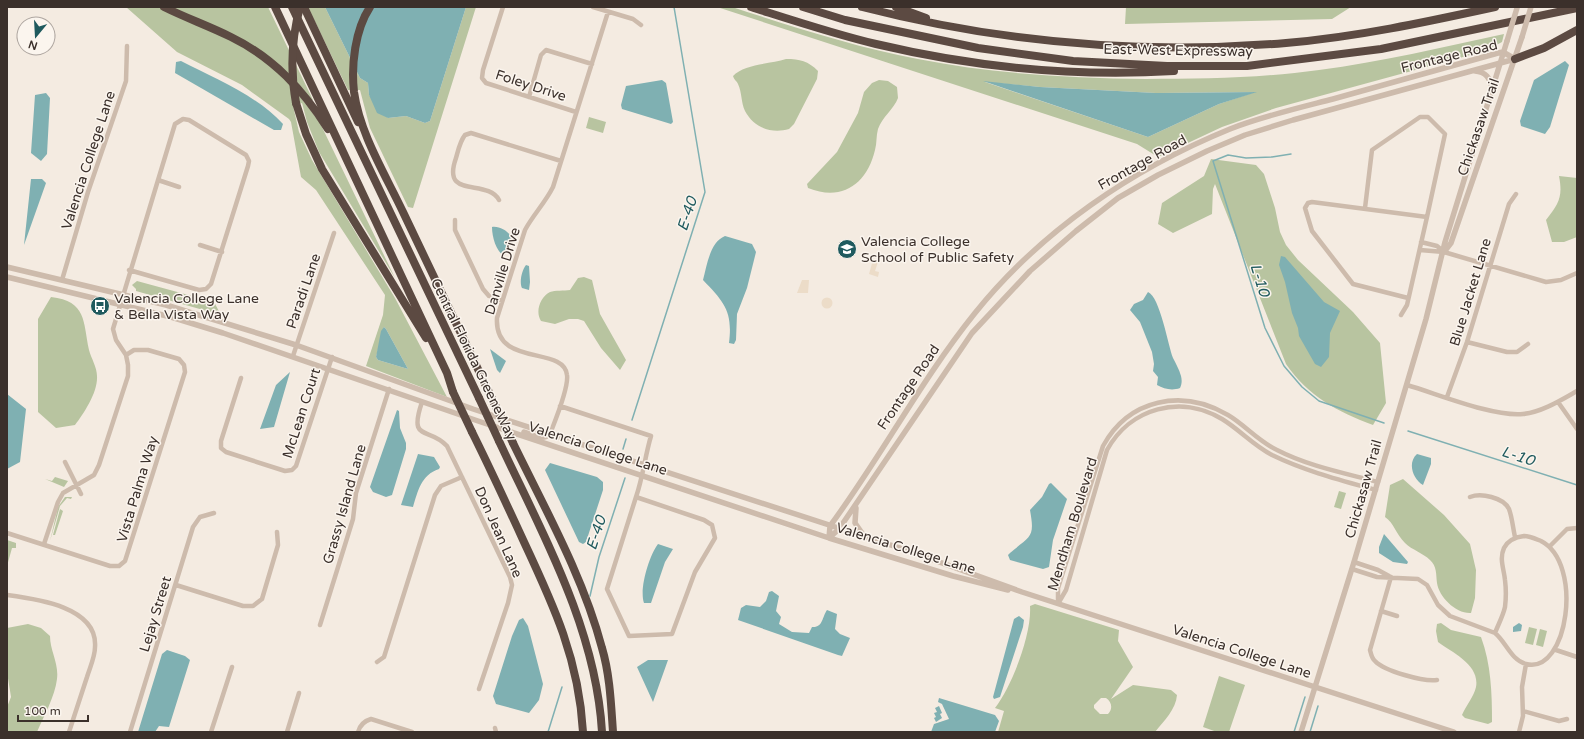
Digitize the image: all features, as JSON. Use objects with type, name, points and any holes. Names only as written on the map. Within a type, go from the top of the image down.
[{"type":"highway","points":[[164,7],[232,37],[266,57],[301,90],[329,130],[338,140]]},
{"type":"highway","name":"Central Florida GreeneWay","points":[[275,7],[447,373],[453,392],[549,596],[566,641],[577,678],[582,732]]},
{"type":"highway","name":"Central Florida GreeneWay","points":[[292,7],[479,398],[564,581],[590,658],[602,732]]},
{"type":"highway","points":[[300,7],[294,31],[291,65],[296,104],[306,134],[322,169],[447,373]]},
{"type":"highway","points":[[304,7],[353,113],[381,165]]},
{"type":"highway","points":[[370,7],[359,34],[354,62],[354,91],[365,130],[575,572],[590,609],[603,649],[611,698],[613,732]]},
{"type":"highway","points":[[751,7],[875,44],[978,64],[1069,72],[1151,72],[1247,66]]},
{"type":"highway","name":"East-West Expressway","points":[[803,7],[845,20],[978,48],[1073,60],[1167,66],[1247,66],[1381,49],[1577,8]]},
{"type":"highway","name":"East-West Expressway","points":[[862,7],[956,29],[1039,41],[1156,48],[1222,47],[1287,43],[1360,34],[1495,7]]},
{"type":"highway","points":[[896,7],[956,29]]},
{"type":"highway","points":[[1515,59],[1544,48],[1577,30]]},
{"type":"street","name":"Foley Drive","points":[[503,7],[483,70],[482,78],[486,83],[576,112]]},
{"type":"street","points":[[593,7],[633,19],[641,25]]},
{"type":"street","name":"Chickasaw Trail","points":[[1301,732],[1376,490],[1407,385],[1448,234],[1518,7]]},
{"type":"street","name":"Chickasaw Trail","points":[[1444,252],[1451,243],[1532,7]]},
{"type":"street","name":"Danville Drive","points":[[550,434],[568,378],[566,370],[562,365],[513,348],[500,340],[496,330],[497,318],[524,230],[553,187],[608,12]]},
{"type":"street","name":"Valencia College Lane","points":[[62,280],[88,192],[126,81],[127,46]]},
{"type":"street","points":[[529,96],[541,55],[546,50],[592,64]]},
{"type":"street","name":"Frontage Road","points":[[829,538],[830,526],[931,372],[975,312],[1022,261],[1095,201],[1167,159],[1231,129],[1283,112],[1503,52],[1515,59]]},
{"type":"street","name":"Frontage Road","points":[[829,538],[839,529],[972,333],[1030,271],[1076,231],[1118,198],[1158,175],[1207,151],[1245,135],[1293,120],[1515,59]]},
{"type":"street","points":[[1473,71],[1480,72],[1488,76],[1492,88]]},
{"type":"street","points":[[1365,208],[1372,150],[1417,118],[1426,116],[1445,134],[1406,309],[1401,315]]},
{"type":"street","points":[[44,544],[58,502],[63,493],[94,475],[99,466],[128,376],[126,355],[116,340],[113,329],[129,270],[175,124],[183,119],[189,120],[246,155],[249,161],[248,166],[222,252],[211,284],[206,289],[199,290],[129,270]]},
{"type":"street","points":[[499,200],[495,194],[461,184],[454,180],[452,168],[465,135],[471,133],[561,161]]},
{"type":"street","points":[[158,180],[179,187]]},
{"type":"street","name":"Blue Jacket Lane","points":[[1447,397],[1467,342],[1509,204],[1516,194]]},
{"type":"street","points":[[1408,298],[1353,284],[1312,231],[1304,210],[1306,204],[1312,202],[1427,217]]},
{"type":"street","points":[[455,220],[455,230],[483,289],[489,296],[502,301]]},
{"type":"street","name":"Paradi Lane","points":[[293,356],[334,233]]},
{"type":"street","points":[[1422,242],[1438,246],[1444,252]]},
{"type":"street","points":[[200,245],[222,252]]},
{"type":"street","points":[[1420,250],[1444,252],[1546,282],[1561,280],[1577,273]]},
{"type":"street","name":"Valencia College Lane","points":[[7,267],[122,294],[208,317],[296,345],[550,434],[864,536],[1022,592],[1454,732]]},
{"type":"street","name":"Valencia College Lane","points":[[7,277],[171,317],[293,356],[516,434],[829,538],[991,586],[1022,592]]},
{"type":"street","points":[[1467,342],[1507,352],[1517,352],[1528,344]]},
{"type":"street","name":"Vista Palma Way","points":[[7,533],[110,566],[119,566],[127,558],[185,372],[184,365],[179,359],[154,351],[134,350],[126,355]]},
{"type":"street","name":"McLean Court","points":[[241,378],[221,441],[221,448],[226,452],[285,472],[292,470],[296,466],[327,368],[332,357]]},
{"type":"street","points":[[1407,385],[1503,415],[1524,414],[1558,402],[1577,391]]},
{"type":"street","name":"Grassy Island Lane","points":[[320,625],[353,519],[356,493],[389,389]]},
{"type":"street","name":"Mendham Boulevard","points":[[1058,603],[1058,588],[1103,446],[1111,434],[1124,420],[1146,406],[1175,400],[1200,403],[1227,414],[1262,441],[1284,454],[1322,468],[1378,482]]},
{"type":"street","name":"Don Jean Lane","points":[[422,402],[417,421],[418,426],[425,434],[443,441],[447,446],[510,577],[512,585],[508,603],[479,689]]},
{"type":"street","points":[[1558,402],[1577,429]]},
{"type":"street","points":[[560,406],[651,436],[636,497],[607,589],[629,636],[672,634],[695,572],[713,542],[714,529],[712,525],[704,520],[636,497]]},
{"type":"street","name":"Mendham Boulevard","points":[[1058,603],[1066,590],[1107,450],[1118,433],[1127,424],[1161,408],[1185,406],[1207,412],[1226,421],[1252,444],[1274,456],[1320,475],[1376,490]]},
{"type":"street","points":[[516,434],[523,432],[543,438],[550,434]]},
{"type":"street","points":[[65,462],[81,494]]},
{"type":"street","points":[[377,662],[384,657],[435,495],[441,486],[462,477]]},
{"type":"street","points":[[1470,497],[1478,494],[1503,502],[1508,508],[1515,537]]},
{"type":"street","points":[[858,501],[854,514],[855,523],[864,536]]},
{"type":"street","name":"Lejay Street","points":[[130,732],[194,527],[200,517],[214,513]]},
{"type":"street","points":[[1551,545],[1567,529],[1577,528]]},
{"type":"street","points":[[176,584],[243,606],[253,606],[262,599],[278,545],[277,532]]},
{"type":"street","points":[[1352,569],[1377,576],[1414,578],[1421,581],[1430,589],[1438,605],[1450,616],[1495,633],[1501,638],[1517,660],[1526,664],[1536,664],[1542,662],[1556,650],[1568,615],[1571,600],[1567,572],[1562,559],[1551,545],[1527,536],[1515,537],[1504,547],[1501,561],[1505,581],[1505,608],[1495,633]]},
{"type":"street","points":[[1354,562],[1378,570],[1391,577]]},
{"type":"street","points":[[1391,577],[1370,650],[1374,660],[1382,667],[1428,681],[1437,680]]},
{"type":"street","points":[[7,595],[28,598],[74,612],[84,618],[92,628],[95,639],[95,653],[69,732]]},
{"type":"street","points":[[1381,611],[1397,616]]},
{"type":"street","points":[[1556,650],[1577,657]]},
{"type":"street","points":[[1519,732],[1523,711],[1522,687],[1526,664]]},
{"type":"street","points":[[212,732],[232,667]]},
{"type":"street","points":[[287,732],[299,693]]},
{"type":"street","points":[[1523,711],[1559,721],[1567,719]]},
{"type":"street","points":[[358,732],[359,727],[366,720],[371,719],[412,732]]},
{"type":"green space","points":[[126,7],[158,7],[244,46],[286,78],[320,123],[395,278],[319,152],[307,122],[302,103],[293,106],[299,132],[312,160],[395,298],[447,397],[366,366],[383,315],[385,295],[316,190],[301,177],[291,122],[289,119],[242,85],[177,52]],"holes":[[[384,327],[408,369],[378,360],[376,357]]]},
{"type":"green space","points":[[167,7],[268,7],[313,100],[311,100],[279,65]]},
{"type":"green space","points":[[308,7],[325,7],[360,78],[368,83],[369,95],[388,118],[406,116],[425,123],[430,121],[466,7],[476,7],[413,208],[408,207],[370,128],[360,90],[348,90]]},
{"type":"green space","points":[[717,7],[732,7],[848,43],[918,59],[1003,72],[1089,78],[1211,78],[1298,73],[1389,59],[1504,34],[1502,42],[1485,51],[1276,108],[1222,127],[1158,157],[1137,144]],"holes":[[[985,82],[1040,87],[1156,93],[1255,92],[1219,104],[1148,137]]]},
{"type":"green space","points":[[1126,7],[1351,7],[1332,19],[1125,24]]},
{"type":"green space","points":[[786,59],[796,59],[811,65],[818,71],[817,79],[794,124],[789,129],[776,131],[770,130],[753,122],[749,117],[744,108],[738,83],[733,76],[744,69]]},
{"type":"green space","points":[[879,80],[888,81],[897,87],[898,98],[880,125],[877,132],[875,150],[866,172],[859,181],[842,191],[832,193],[820,192],[808,188],[807,184],[837,152],[858,113],[864,92],[872,83]]},
{"type":"green space","points":[[589,117],[606,122],[603,133],[586,128]]},
{"type":"green space","points":[[1211,159],[1256,165],[1264,174],[1275,208],[1280,232],[1286,245],[1298,260],[1353,312],[1380,343],[1386,403],[1373,425],[1325,402],[1304,385],[1286,364],[1215,184],[1213,189],[1212,214],[1173,233],[1158,224],[1162,203],[1204,176]]},
{"type":"green space","points":[[1559,176],[1577,178],[1577,237],[1564,242],[1552,242],[1546,220],[1559,200]]},
{"type":"green space","points":[[584,277],[592,280],[600,314],[626,360],[620,370],[601,348],[584,321],[569,319],[555,324],[541,321],[539,317],[538,313],[541,301],[546,294],[552,291],[570,290],[578,278]]},
{"type":"green space","points":[[137,281],[214,302],[221,315],[136,291],[132,285]]},
{"type":"green space","points":[[51,297],[63,299],[71,303],[81,314],[89,350],[97,376],[97,382],[93,395],[75,425],[56,428],[38,412],[38,319]]},
{"type":"green space","points":[[55,477],[68,481],[64,487],[45,479],[52,481]]},
{"type":"green space","points":[[1403,479],[1444,515],[1470,544],[1476,570],[1475,598],[1471,613],[1460,611],[1449,604],[1438,588],[1436,571],[1432,562],[1405,543],[1391,522],[1385,517],[1390,485]]},
{"type":"green space","points":[[1339,491],[1346,493],[1341,509],[1334,507]]},
{"type":"green space","points":[[65,497],[72,497],[71,499],[67,498],[60,506],[50,541],[58,507]]},
{"type":"green space","points":[[60,509],[63,511],[55,535],[53,535]]},
{"type":"green space","points":[[7,540],[16,543],[16,548],[12,548],[7,566]]},
{"type":"green space","points":[[1035,604],[1119,630],[1118,641],[1133,667],[1111,699],[1133,685],[1171,690],[1177,695],[1172,710],[1155,732],[998,732],[1004,711],[995,708],[1008,687],[1020,659],[1028,631],[1030,606]],"holes":[[[1101,698],[1106,698],[1111,704],[1111,710],[1108,714],[1100,714],[1094,708],[1094,705]]]},
{"type":"green space","points":[[1441,623],[1451,630],[1481,637],[1489,668],[1491,689],[1492,722],[1488,724],[1465,718],[1462,715],[1475,690],[1476,679],[1474,672],[1464,660],[1438,642],[1436,631],[1437,624]]},
{"type":"green space","points":[[28,624],[41,628],[50,636],[51,647],[57,668],[56,686],[37,732],[7,732],[7,707],[11,697],[7,672],[7,628]]},
{"type":"green space","points":[[1529,627],[1537,629],[1533,645],[1525,643]]},
{"type":"green space","points":[[1540,629],[1547,631],[1543,647],[1536,645]]},
{"type":"green space","points":[[1219,676],[1245,685],[1229,732],[1217,732],[1203,727]]},
{"type":"shaded area","points":[[873,260],[878,262],[875,271],[879,272],[878,277],[869,274]]},
{"type":"shaded area","points":[[802,280],[809,280],[808,293],[797,293]]},
{"type":"shaded area","points":[[827,297],[831,299],[833,303],[831,307],[827,309],[823,307],[821,303],[823,299]]},
{"type":"water","points":[[325,7],[466,7],[430,121],[425,123],[406,116],[388,118],[377,113],[369,95],[368,83],[360,78]]},
{"type":"water","points":[[181,61],[248,96],[273,114],[283,124],[281,130],[274,130],[175,73],[176,62]]},
{"type":"water","points":[[1565,61],[1569,65],[1550,127],[1545,134],[1521,126],[1520,121],[1534,80]]},
{"type":"water","points":[[662,80],[666,83],[673,122],[671,124],[622,109],[621,105],[626,86]]},
{"type":"water","points":[[983,81],[1040,87],[1156,93],[1257,92],[1219,104],[1148,137]]},
{"type":"water","points":[[46,93],[50,98],[47,154],[41,161],[31,153],[35,95]]},
{"type":"water","points":[[31,179],[42,179],[46,183],[24,245]]},
{"type":"water","points":[[492,227],[503,229],[511,236],[508,251],[504,256],[501,254],[495,243]]},
{"type":"water","points":[[725,236],[752,244],[756,252],[747,288],[737,314],[736,340],[734,344],[729,343],[730,323],[722,301],[703,280],[710,255],[716,243]]},
{"type":"water","points":[[1281,256],[1285,257],[1324,302],[1340,311],[1330,333],[1329,357],[1321,367],[1315,364],[1299,336],[1298,328],[1292,313],[1285,282],[1279,265]]},
{"type":"water","points":[[526,265],[529,266],[529,290],[522,288],[521,285],[521,276]]},
{"type":"water","points":[[1148,292],[1152,296],[1160,312],[1173,358],[1181,376],[1182,382],[1180,388],[1168,389],[1157,385],[1158,377],[1153,371],[1154,364],[1152,352],[1140,322],[1130,310],[1134,304],[1143,300]]},
{"type":"water","points":[[384,327],[408,369],[378,360],[376,357],[381,331]]},
{"type":"water","points":[[490,349],[506,361],[500,373],[497,370]]},
{"type":"water","points":[[290,372],[274,427],[260,429],[276,385]]},
{"type":"water","points":[[7,394],[26,409],[20,462],[7,469]]},
{"type":"water","points":[[397,410],[399,411],[400,428],[406,443],[406,449],[392,495],[386,497],[373,492],[370,487]]},
{"type":"water","points":[[418,454],[434,457],[440,467],[424,479],[413,507],[401,505]]},
{"type":"water","points":[[1417,454],[1431,458],[1431,464],[1423,485],[1416,479],[1412,471],[1412,462]]},
{"type":"water","points":[[550,463],[597,477],[603,482],[603,490],[586,542],[583,544],[579,542],[545,470]]},
{"type":"water","points":[[1051,483],[1067,499],[1053,540],[1049,567],[1043,569],[1010,560],[1008,555],[1030,535],[1032,526],[1030,510],[1042,497]]},
{"type":"water","points":[[1384,534],[1408,562],[1407,564],[1393,562],[1379,553],[1379,547]]},
{"type":"water","points":[[658,544],[673,549],[665,562],[651,603],[644,603],[643,590],[648,564]]},
{"type":"water","points":[[772,591],[779,596],[776,611],[781,617],[779,624],[792,632],[809,633],[812,627],[816,627],[820,624],[827,610],[837,614],[835,629],[840,634],[850,638],[842,656],[738,620],[741,608],[746,605],[760,607],[766,601],[769,592]]},
{"type":"water","points":[[1019,616],[1024,620],[1023,627],[1000,697],[994,699],[993,697],[1014,619]]},
{"type":"water","points":[[523,618],[528,626],[543,684],[539,700],[529,713],[496,704],[493,696],[512,636],[519,620]]},
{"type":"water","points":[[1519,623],[1522,625],[1521,631],[1513,632],[1513,627]]},
{"type":"water","points":[[167,650],[185,656],[190,660],[169,727],[159,726],[155,732],[138,732],[162,654]]},
{"type":"water","points":[[648,660],[668,660],[653,702],[637,667]]},
{"type":"water","points":[[939,698],[995,715],[999,721],[995,732],[931,732],[934,724],[949,719],[942,704],[938,702]]},
{"type":"water","points":[[939,706],[942,713],[940,714],[942,718],[936,722],[934,713],[937,712],[935,708]]},
{"type":"waterway","name":"E-40","points":[[632,420],[705,192],[674,7]]},
{"type":"waterway","name":"L-10","points":[[1291,154],[1272,157],[1246,158],[1228,155],[1213,161],[1265,328],[1284,366],[1302,387],[1319,401],[1384,423]]},
{"type":"waterway","name":"L-10","points":[[1408,431],[1577,485]]},
{"type":"waterway","name":"E-40","points":[[623,449],[626,439]]},
{"type":"waterway","name":"E-40","points":[[590,596],[599,557],[625,478]]},
{"type":"waterway","name":"E-40","points":[[548,732],[562,687]]},
{"type":"waterway","points":[[1294,732],[1305,697]]},
{"type":"waterway","points":[[1310,732],[1318,706]]},
{"type":"place","name":"Valencia College School of Public Safety","points":[[847,249]]},
{"type":"place","name":"Valencia College Lane & Bella Vista Way","points":[[100,306]]}]
